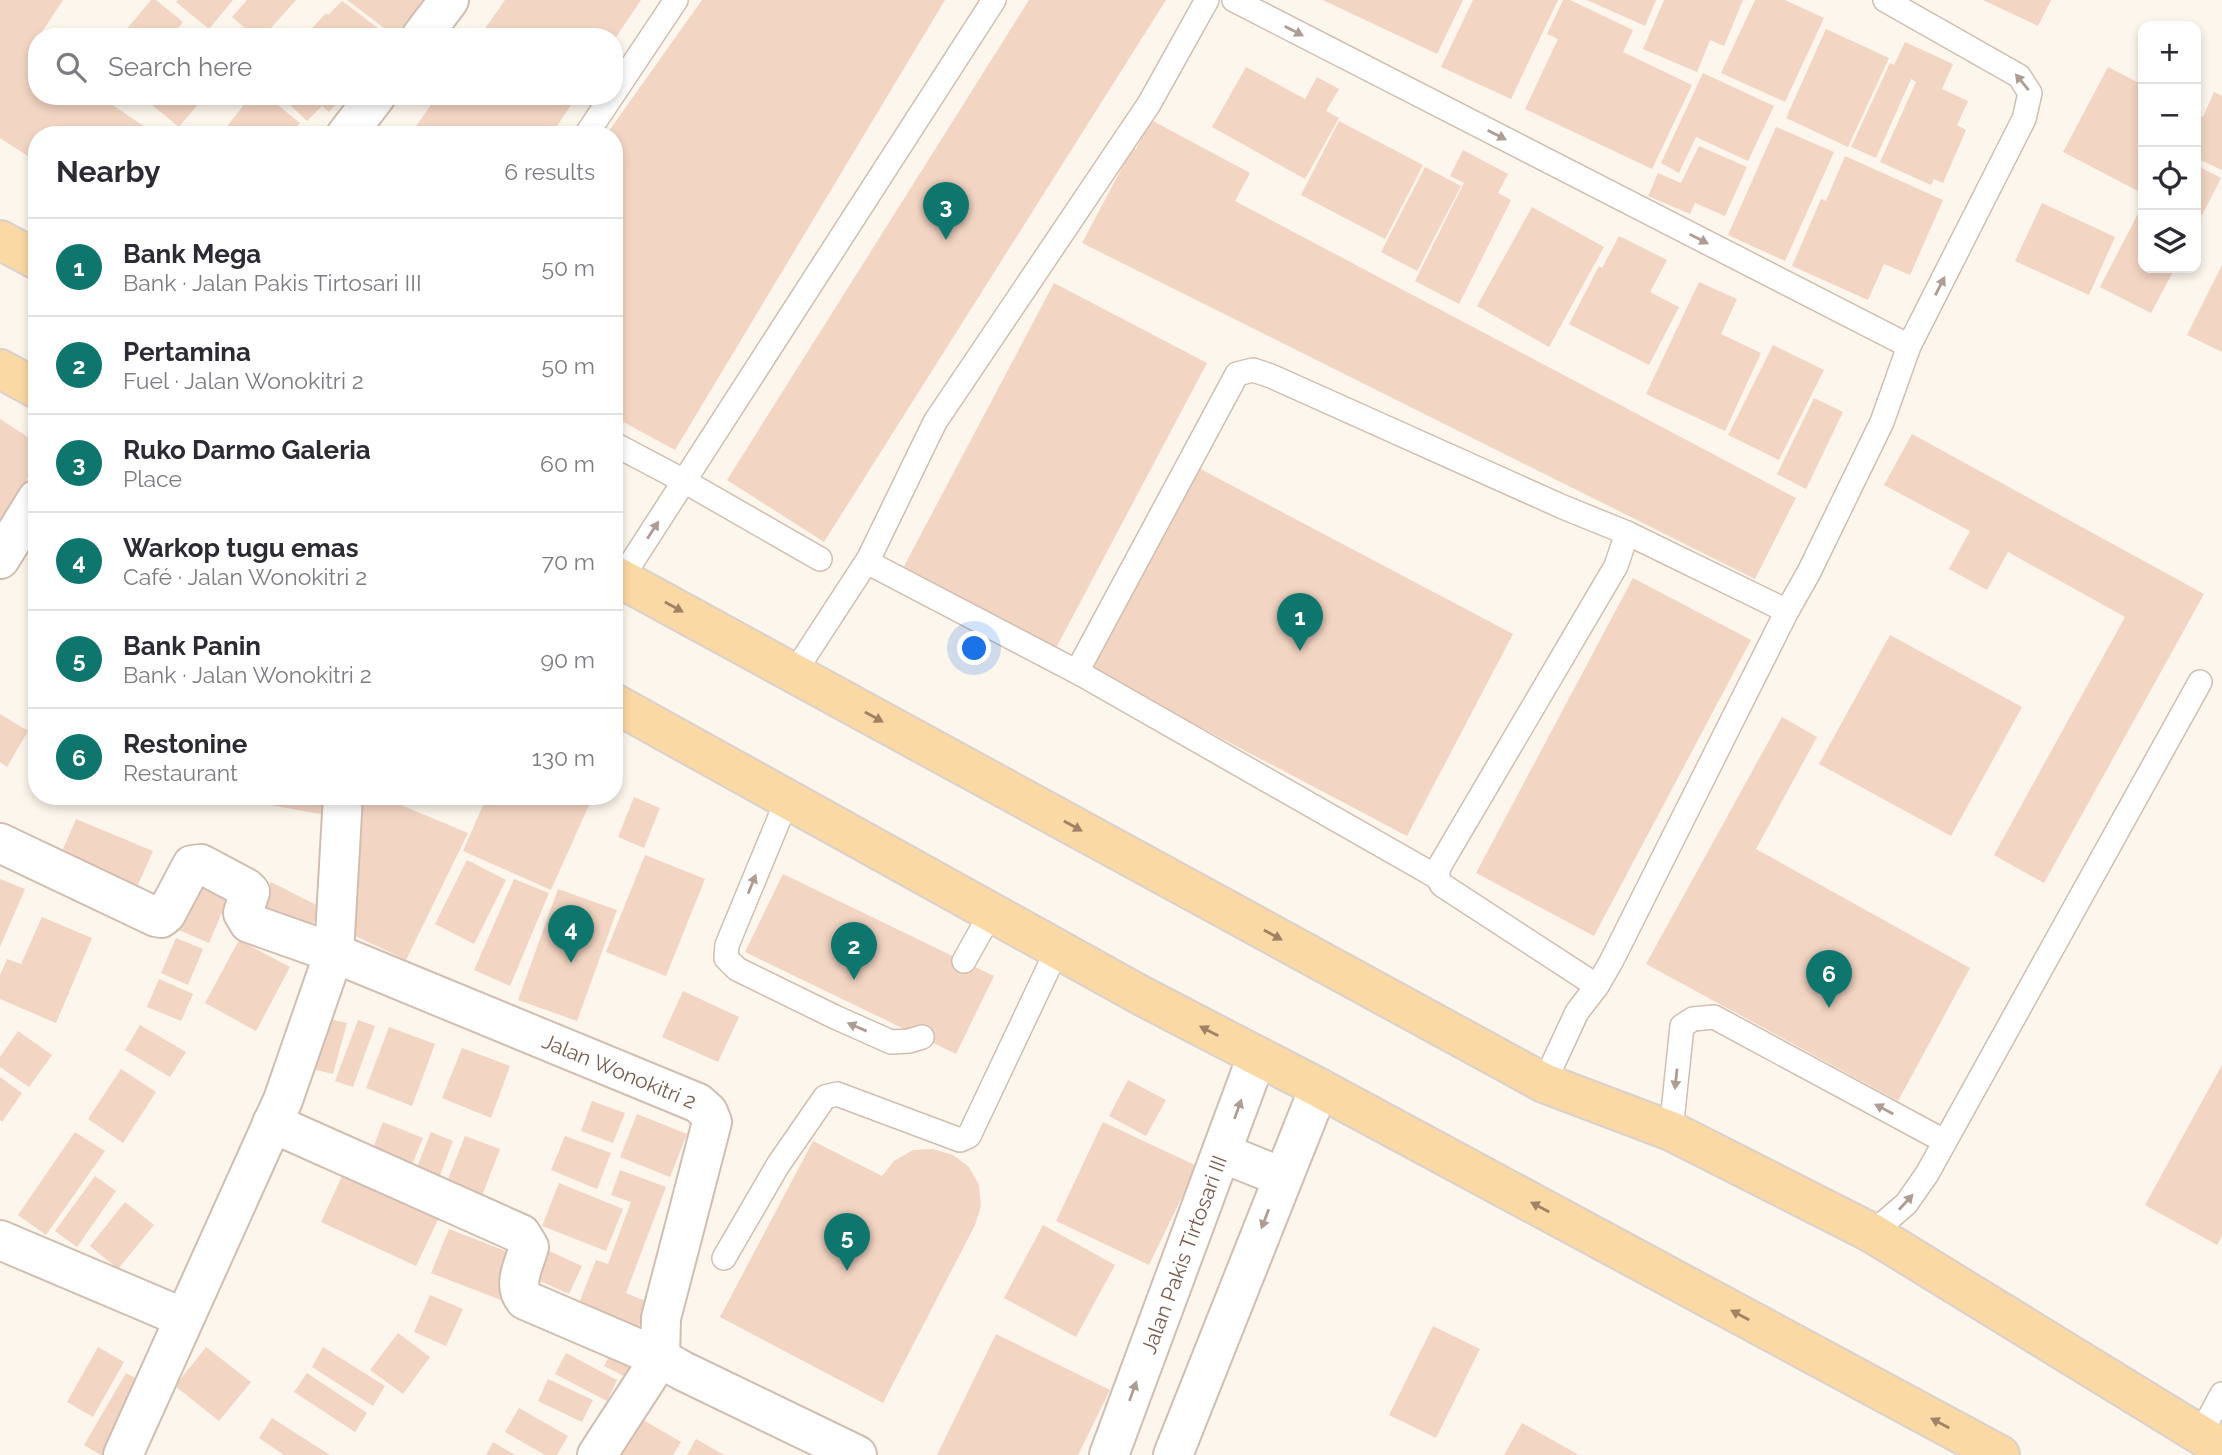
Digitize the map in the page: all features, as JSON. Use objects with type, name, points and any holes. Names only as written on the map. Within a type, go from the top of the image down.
[{"type":"main road","points":[[0,240],[28,255]]},
{"type":"main road","points":[[0,369],[28,383]]},
{"type":"main road","points":[[623,580],[1544,1083],[1671,1131],[1872,1233],[2211,1441]]},
{"type":"main road","points":[[623,708],[1058,950],[2000,1455]]},
{"type":"street","points":[[428,28],[449,0]]},
{"type":"street","points":[[353,126],[369,105]]},
{"type":"street","points":[[0,559],[28,514]]},
{"type":"street","points":[[122,1455],[283,1100],[334,953],[343,805]]},
{"type":"street","name":"Jalan Wonokitri 2","points":[[0,844],[161,918],[166,914],[192,865],[201,864],[250,892],[243,913],[249,923],[334,953],[698,1103],[708,1112],[712,1122],[661,1318],[660,1357]]},
{"type":"street","name":"Jalan Pakis Tirtosari III","points":[[1109,1455],[1257,1056]]},
{"type":"street","points":[[1173,1455],[1319,1088]]},
{"type":"street","points":[[272,1123],[521,1234],[529,1247],[518,1286],[519,1293],[526,1300],[660,1357],[683,1371],[857,1455]]},
{"type":"street","points":[[1222,1153],[1282,1177]]},
{"type":"street","points":[[0,1240],[184,1318]]},
{"type":"street","points":[[597,1455],[660,1357]]},
{"type":"lane","points":[[623,80],[676,0]]},
{"type":"lane","points":[[623,570],[684,481],[994,0]]},
{"type":"lane","points":[[794,673],[867,562],[935,422],[1149,104],[1206,0]]},
{"type":"lane","points":[[1234,0],[1909,346]]},
{"type":"lane","points":[[1544,1083],[1577,1012],[1597,986],[1809,572],[1882,422],[1909,346],[2024,119],[2030,93],[2020,76],[1885,0]]},
{"type":"lane","points":[[592,126],[606,105]]},
{"type":"lane","points":[[1081,674],[1080,666],[1237,374],[1253,370],[1628,533],[1787,611]]},
{"type":"lane","points":[[623,449],[820,559]]},
{"type":"lane","points":[[1437,877],[1439,867],[1616,566],[1628,533]]},
{"type":"lane","points":[[867,562],[1081,674],[1437,877],[1442,885],[1597,986]]},
{"type":"lane","points":[[1872,1233],[1906,1204],[1927,1174],[2200,682]]},
{"type":"lane","points":[[787,800],[727,945],[726,958],[737,969],[891,1042],[922,1037]]},
{"type":"lane","points":[[964,961],[991,913]]},
{"type":"lane","points":[[724,1258],[778,1164],[825,1097],[837,1094],[960,1140],[969,1136],[1058,950]]},
{"type":"lane","points":[[1671,1131],[1682,1026],[1693,1019],[1714,1017],[1944,1141]]},
{"type":"lane","points":[[2211,1441],[2222,1394]]},
{"type":"building","points":[[0,0],[63,0],[45,28],[28,28],[28,105],[112,105],[144,126],[28,126],[28,156],[0,138]]},
{"type":"building","points":[[151,0],[156,0],[183,22],[178,28],[128,28]]},
{"type":"building","points":[[178,0],[233,0],[210,28],[176,2]]},
{"type":"building","points":[[247,0],[296,0],[271,28],[245,28],[232,17]]},
{"type":"building","points":[[347,0],[439,0],[417,28],[384,28]]},
{"type":"building","points":[[505,0],[641,0],[622,28],[485,28]]},
{"type":"building","points":[[702,0],[945,0],[675,450],[623,422],[623,126],[612,126]]},
{"type":"building","points":[[1029,0],[1166,0],[824,542],[727,480]]},
{"type":"building","points":[[1323,0],[1463,0],[1437,54]]},
{"type":"building","points":[[1473,0],[1558,0],[1511,99],[1441,67]]},
{"type":"building","points":[[1563,0],[1570,0],[1633,30],[1623,52],[1692,85],[1652,169],[1525,109],[1558,39],[1547,34]]},
{"type":"building","points":[[1587,0],[1656,0],[1645,26]]},
{"type":"building","points":[[1664,0],[1743,0],[1724,46],[1710,40],[1697,72],[1643,49]]},
{"type":"building","points":[[1755,0],[1785,0],[1824,18],[1785,102],[1721,73]]},
{"type":"building","points":[[1983,0],[2051,0],[2038,26]]},
{"type":"building","points":[[342,1],[378,28],[312,28],[326,13],[328,15]]},
{"type":"building","points":[[1826,29],[1889,58],[1848,147],[1786,118]]},
{"type":"building","points":[[1905,42],[1953,64],[1942,89],[1968,101],[1957,125],[1966,130],[1943,183],[1934,179],[1931,185],[1880,162],[1916,82],[1911,79],[1876,158],[1851,147],[1890,63],[1894,65]]},
{"type":"building","points":[[1246,67],[1305,99],[1317,77],[1339,89],[1326,111],[1339,118],[1305,179],[1212,127]]},
{"type":"building","points":[[2108,67],[2138,82],[2138,191],[2063,152]]},
{"type":"building","points":[[1703,73],[1774,106],[1748,161],[1696,137],[1679,173],[1661,163]]},
{"type":"building","points":[[2214,92],[2222,96],[2222,170],[2201,160],[2201,116],[2203,117]]},
{"type":"building","points":[[152,105],[197,105],[178,126]]},
{"type":"building","points":[[244,105],[278,105],[300,123],[297,126],[227,126]]},
{"type":"building","points":[[290,105],[336,105],[329,112],[322,106],[307,121]]},
{"type":"building","points":[[431,105],[571,105],[557,126],[416,126]]},
{"type":"building","points":[[1151,120],[1250,173],[1235,201],[1796,498],[1755,579],[1082,243],[1133,147],[1136,149]]},
{"type":"building","points":[[1339,121],[1423,165],[1385,239],[1301,195]]},
{"type":"building","points":[[1776,127],[1834,152],[1785,261],[1728,235]]},
{"type":"building","points":[[1699,146],[1747,167],[1725,216],[1695,203],[1690,214],[1648,196],[1658,173],[1681,183]]},
{"type":"building","points":[[1463,150],[1508,174],[1498,193],[1511,200],[1459,304],[1415,281],[1464,183],[1450,176]]},
{"type":"building","points":[[1845,156],[1943,200],[1910,275],[1884,264],[1868,300],[1792,266],[1821,199],[1826,201]]},
{"type":"building","points":[[1425,167],[1461,186],[1417,271],[1381,252]]},
{"type":"building","points":[[2201,168],[2221,178],[2201,217]]},
{"type":"building","points":[[2042,203],[2115,237],[2089,295],[2015,261]]},
{"type":"building","points":[[1532,207],[1604,247],[1549,347],[1477,306]]},
{"type":"building","points":[[2138,214],[2138,273],[2172,273],[2151,313],[2100,287]]},
{"type":"building","points":[[1619,236],[1667,260],[1650,292],[1679,307],[1649,365],[1569,324],[1599,266],[1602,268]]},
{"type":"building","points":[[2222,265],[2222,352],[2187,335]]},
{"type":"building","points":[[1699,282],[1737,299],[1721,334],[1761,353],[1725,431],[1646,394]]},
{"type":"building","points":[[1054,283],[1207,363],[1055,650],[902,570]]},
{"type":"building","points":[[1773,345],[1824,370],[1779,460],[1728,435]]},
{"type":"building","points":[[1814,398],[1843,412],[1806,489],[1777,474]]},
{"type":"building","points":[[0,419],[28,437],[28,478],[0,519]]},
{"type":"building","points":[[1912,434],[2204,594],[2044,883],[1994,855],[2125,617],[2008,552],[1987,590],[1949,569],[1970,531],[1884,485]]},
{"type":"building","points":[[1193,465],[1513,634],[1407,836],[1086,667]]},
{"type":"building","points":[[1633,578],[1751,640],[1594,936],[1476,873]]},
{"type":"building","points":[[1890,635],[2022,707],[1951,836],[1819,764]]},
{"type":"building","points":[[0,714],[28,731],[7,767],[0,762]]},
{"type":"building","points":[[1782,717],[1817,737],[1756,849],[1970,968],[1898,1101],[1646,964]]},
{"type":"building","points":[[634,797],[660,808],[644,848],[618,837]]},
{"type":"building","points":[[270,805],[333,805],[332,816]]},
{"type":"building","points":[[361,805],[401,805],[468,833],[406,960],[343,930]]},
{"type":"building","points":[[483,805],[589,805],[551,890],[463,851]]},
{"type":"building","points":[[76,819],[153,851],[133,896],[57,863]]},
{"type":"building","points":[[645,855],[705,879],[666,976],[606,952]]},
{"type":"building","points":[[467,860],[506,880],[474,944],[435,924]]},
{"type":"building","points":[[783,874],[994,976],[956,1054],[745,952]]},
{"type":"building","points":[[0,879],[25,889],[0,947]]},
{"type":"building","points":[[514,879],[549,893],[510,986],[474,970]]},
{"type":"building","points":[[188,881],[228,898],[209,943],[169,926]]},
{"type":"building","points":[[271,882],[322,908],[308,933],[258,908]]},
{"type":"building","points":[[558,889],[617,910],[577,1021],[518,1000]]},
{"type":"building","points":[[42,917],[92,938],[56,1023],[0,999],[0,975],[7,959],[21,964]]},
{"type":"building","points":[[176,938],[203,949],[188,985],[161,973]]},
{"type":"building","points":[[239,940],[290,967],[256,1031],[205,1003]]},
{"type":"building","points":[[159,979],[193,994],[181,1021],[147,1007]]},
{"type":"building","points":[[683,991],[739,1017],[718,1062],[662,1037]]},
{"type":"building","points":[[326,1018],[347,1023],[333,1074],[312,1069]]},
{"type":"building","points":[[358,1020],[375,1026],[353,1087],[335,1081]]},
{"type":"building","points":[[140,1025],[186,1052],[170,1077],[125,1050]]},
{"type":"building","points":[[389,1027],[435,1044],[412,1106],[366,1088]]},
{"type":"building","points":[[18,1031],[52,1055],[29,1087],[0,1067],[0,1057]]},
{"type":"building","points":[[462,1048],[510,1066],[491,1118],[442,1098]]},
{"type":"building","points":[[2222,1065],[2222,1236],[2217,1245],[2145,1205]]},
{"type":"building","points":[[121,1069],[156,1092],[123,1143],[88,1119]]},
{"type":"building","points":[[0,1077],[22,1093],[2,1122],[0,1120]]},
{"type":"building","points":[[1128,1080],[1166,1100],[1146,1136],[1109,1116]]},
{"type":"building","points":[[592,1101],[625,1113],[613,1143],[581,1131]]},
{"type":"building","points":[[637,1114],[687,1134],[670,1177],[620,1157]]},
{"type":"building","points":[[383,1122],[423,1138],[406,1179],[367,1164]]},
{"type":"building","points":[[1103,1122],[1197,1166],[1149,1265],[1056,1221]]},
{"type":"building","points":[[75,1132],[105,1151],[46,1235],[18,1215]]},
{"type":"building","points":[[431,1132],[453,1141],[434,1191],[411,1182]]},
{"type":"building","points":[[465,1136],[500,1149],[478,1206],[443,1192]]},
{"type":"building","points":[[565,1136],[611,1153],[597,1189],[551,1170]]},
{"type":"building","points":[[813,1141],[882,1176],[894,1161],[913,1150],[933,1149],[953,1155],[969,1167],[979,1185],[981,1206],[975,1225],[883,1403],[720,1317]]},
{"type":"building","points":[[348,1163],[444,1207],[416,1266],[321,1222]]},
{"type":"building","points":[[620,1170],[666,1187],[626,1293],[648,1302],[637,1331],[577,1308],[596,1260],[608,1264],[631,1202],[611,1195]]},
{"type":"building","points":[[95,1176],[116,1191],[77,1247],[55,1231]]},
{"type":"building","points":[[559,1183],[623,1209],[606,1251],[542,1226]]},
{"type":"building","points":[[125,1202],[154,1225],[118,1269],[90,1246]]},
{"type":"building","points":[[1043,1225],[1115,1265],[1076,1337],[1004,1298]]},
{"type":"building","points":[[449,1229],[518,1256],[501,1300],[431,1273]]},
{"type":"building","points":[[541,1247],[582,1266],[569,1294],[527,1275]]},
{"type":"building","points":[[430,1295],[463,1309],[446,1346],[414,1332]]},
{"type":"building","points":[[1433,1326],[1480,1349],[1436,1438],[1389,1415]]},
{"type":"building","points":[[398,1333],[430,1357],[403,1394],[370,1370]]},
{"type":"building","points":[[996,1334],[1110,1390],[1078,1455],[937,1455]]},
{"type":"building","points":[[616,1343],[648,1358],[636,1382],[604,1366]]},
{"type":"building","points":[[98,1347],[124,1362],[93,1417],[67,1402]]},
{"type":"building","points":[[206,1347],[251,1382],[219,1421],[175,1386]]},
{"type":"building","points":[[323,1347],[385,1386],[373,1406],[312,1367]]},
{"type":"building","points":[[566,1353],[617,1380],[607,1401],[555,1374]]},
{"type":"building","points":[[126,1373],[145,1383],[104,1455],[101,1455],[84,1445]]},
{"type":"building","points":[[307,1373],[367,1413],[355,1432],[294,1392]]},
{"type":"building","points":[[548,1379],[593,1400],[582,1422],[538,1401]]},
{"type":"building","points":[[519,1408],[568,1436],[557,1455],[545,1455],[505,1432]]},
{"type":"building","points":[[272,1418],[330,1455],[284,1455],[259,1438]]},
{"type":"building","points":[[640,1418],[681,1442],[673,1455],[618,1455]]},
{"type":"building","points":[[1522,1423],[1579,1455],[1504,1455]]},
{"type":"building","points":[[696,1439],[724,1455],[687,1455]]},
{"type":"building","points":[[493,1442],[515,1455],[486,1455]]},
{"type":"place","name":"Ruko Darmo Galeria","points":[[946,240]]},
{"type":"place","name":"Bank Mega","points":[[1300,651]]},
{"type":"place","name":"Warkop tugu emas","points":[[571,963]]},
{"type":"place","name":"Pertamina","points":[[854,980]]},
{"type":"place","name":"Restonine","points":[[1829,1008]]},
{"type":"place","name":"Bank Panin","points":[[847,1271]]}]
